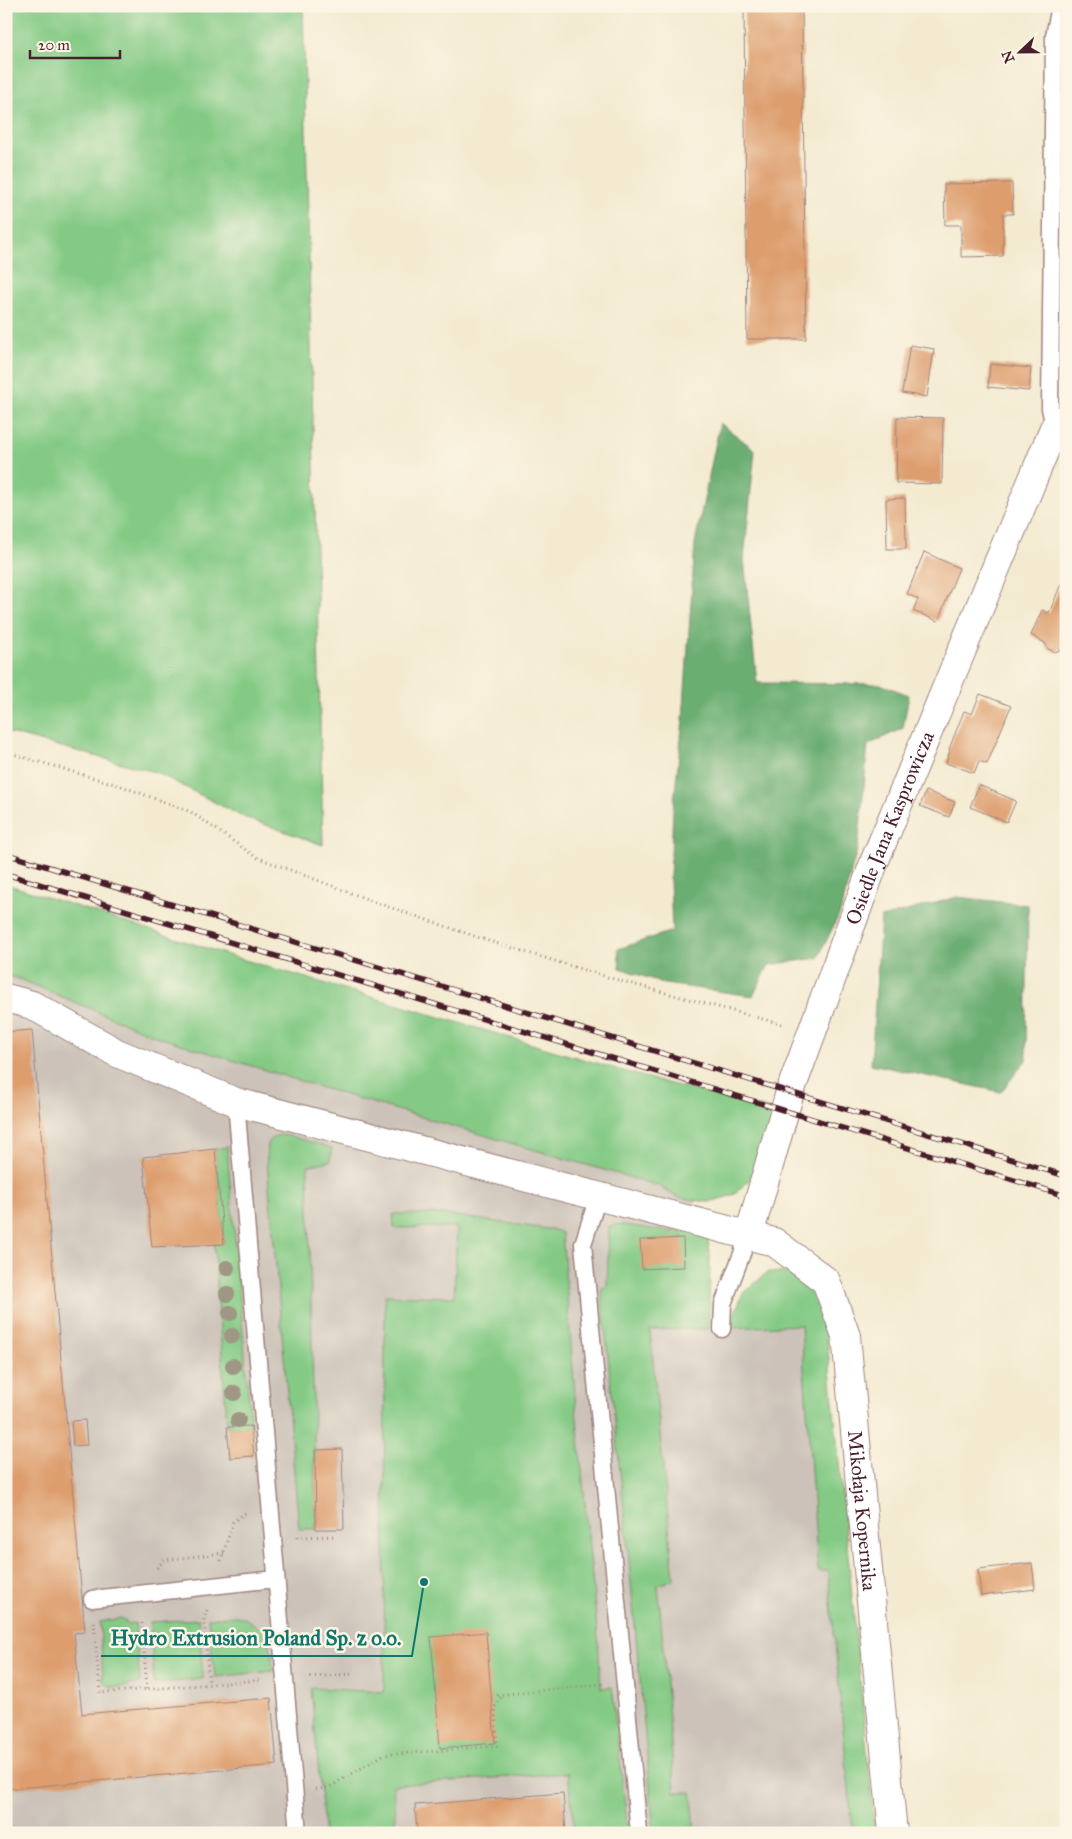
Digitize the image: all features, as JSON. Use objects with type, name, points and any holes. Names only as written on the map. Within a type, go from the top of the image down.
[{"type":"street","name":"Osiedle Jana Kasprowicza","points":[[750,1235],[790,1092],[875,860],[1060,424]]},
{"type":"street","name":"Mikołaja Kopernika","points":[[6,998],[32,1005],[117,1053],[236,1102],[774,1242],[826,1280],[846,1336],[893,1833]]},
{"type":"lane","name":"Osiedle Jana Kasprowicza","points":[[1060,6],[1054,36],[1050,408],[1060,424]]},
{"type":"lane","points":[[236,1102],[298,1833]]},
{"type":"lane","points":[[598,1196],[583,1244],[639,1833]]},
{"type":"lane","points":[[722,1328],[723,1304],[750,1235]]},
{"type":"lane","points":[[92,1599],[276,1579]]},
{"type":"path","points":[[6,752],[121,786],[191,812],[256,857],[380,904],[489,941],[614,979],[812,1033]]},
{"type":"path","points":[[296,1529],[298,1537],[335,1536]]},
{"type":"path","points":[[155,1571],[164,1560],[224,1553]]},
{"type":"path","points":[[92,1599],[100,1693],[285,1678]]},
{"type":"path","points":[[142,1623],[147,1689]]},
{"type":"path","points":[[308,1686],[309,1677],[352,1674]]},
{"type":"path","points":[[314,1780],[314,1789],[328,1788],[383,1755],[497,1746],[495,1707],[502,1694]]},
{"type":"shaded area","points":[[6,964],[697,1176],[691,1330],[817,1324],[866,1833],[6,1833]]},
{"type":"green space","points":[[6,6],[303,6],[323,845],[241,816],[158,773],[6,732]]},
{"type":"green space","points":[[720,423],[755,450],[744,559],[757,683],[880,684],[909,695],[903,728],[868,745],[858,846],[840,913],[818,958],[769,965],[753,996],[665,984],[620,968],[618,949],[672,931],[670,879],[673,809],[683,720],[695,543]]},
{"type":"green space","points":[[6,884],[228,955],[644,1077],[775,1111],[761,1159],[749,1180],[733,1195],[709,1202],[678,1198],[659,1186],[342,1094],[155,1036],[6,975]]},
{"type":"green space","points":[[957,897],[1028,905],[1026,1060],[1001,1092],[871,1064],[881,918]]},
{"type":"green space","points":[[279,1135],[290,1136],[332,1148],[330,1161],[308,1166],[316,1529],[299,1529],[267,1159],[267,1146],[274,1137]]},
{"type":"green space","points":[[227,1147],[251,1426],[227,1427],[214,1244],[224,1243],[215,1149]]},
{"type":"green space","points":[[393,1214],[441,1214],[555,1230],[562,1233],[601,1688],[612,1687],[628,1833],[575,1833],[568,1773],[393,1785],[396,1833],[322,1833],[324,1828],[311,1688],[384,1692],[385,1295],[454,1297],[457,1227],[394,1228]]},
{"type":"green space","points":[[619,1224],[665,1231],[690,1231],[701,1234],[708,1241],[710,1254],[709,1329],[650,1330],[674,1579],[658,1585],[675,1792],[691,1792],[696,1833],[654,1833],[627,1539],[601,1289],[607,1286],[609,1226]]},
{"type":"green space","points":[[768,1272],[794,1273],[814,1289],[822,1302],[875,1833],[853,1833],[828,1571],[818,1571],[801,1325],[731,1328],[732,1319],[743,1293]]},
{"type":"green space","points":[[236,1616],[251,1622],[266,1637],[271,1649],[273,1671],[215,1677],[208,1618]]},
{"type":"green space","points":[[121,1618],[126,1621],[126,1624],[135,1623],[140,1683],[115,1687],[103,1681],[100,1622]]},
{"type":"green space","points":[[199,1619],[203,1679],[154,1684],[150,1622]]},
{"type":"building","points":[[744,6],[802,6],[806,339],[747,339]]},
{"type":"building","points":[[1012,183],[1013,214],[1003,214],[1003,256],[961,257],[961,225],[945,225],[944,184]]},
{"type":"building","points":[[910,345],[934,349],[927,397],[902,393]]},
{"type":"building","points":[[990,364],[1031,368],[1029,391],[988,387]]},
{"type":"building","points":[[897,417],[943,418],[942,484],[896,483]]},
{"type":"building","points":[[905,498],[906,549],[887,549],[886,499]]},
{"type":"building","points":[[924,552],[959,568],[938,621],[913,611],[918,599],[907,594]]},
{"type":"building","points":[[1061,584],[1066,586],[1066,639],[1062,649],[1055,652],[1048,649],[1045,643],[1031,635],[1042,610],[1049,613]]},
{"type":"building","points":[[980,694],[1011,706],[987,764],[979,761],[974,773],[946,763],[949,749],[964,711],[972,714]]},
{"type":"building","points":[[979,785],[1016,801],[1007,822],[970,807]]},
{"type":"building","points":[[926,791],[955,802],[949,817],[920,806]]},
{"type":"building","points":[[32,1030],[85,1632],[74,1633],[82,1714],[271,1698],[277,1765],[6,1789],[6,1032]]},
{"type":"building","points":[[215,1149],[224,1244],[152,1247],[143,1157]]},
{"type":"building","points":[[683,1238],[684,1267],[642,1269],[640,1240]]},
{"type":"building","points":[[85,1420],[87,1445],[73,1446],[71,1421]]},
{"type":"building","points":[[251,1426],[254,1456],[230,1458],[227,1427]]},
{"type":"building","points":[[342,1449],[344,1529],[316,1529],[315,1450]]},
{"type":"building","points":[[1032,1563],[1035,1589],[981,1596],[978,1569]]},
{"type":"building","points":[[486,1632],[495,1743],[440,1748],[431,1637]]},
{"type":"building","points":[[563,1793],[566,1833],[417,1833],[415,1805]]},
{"type":"railway","points":[[6,854],[1066,1176]]},
{"type":"railway","points":[[6,874],[1066,1196]]},
{"type":"place","name":"Hydro Extrusion Poland Sp. z o.o.","points":[[424,1582]]}]
